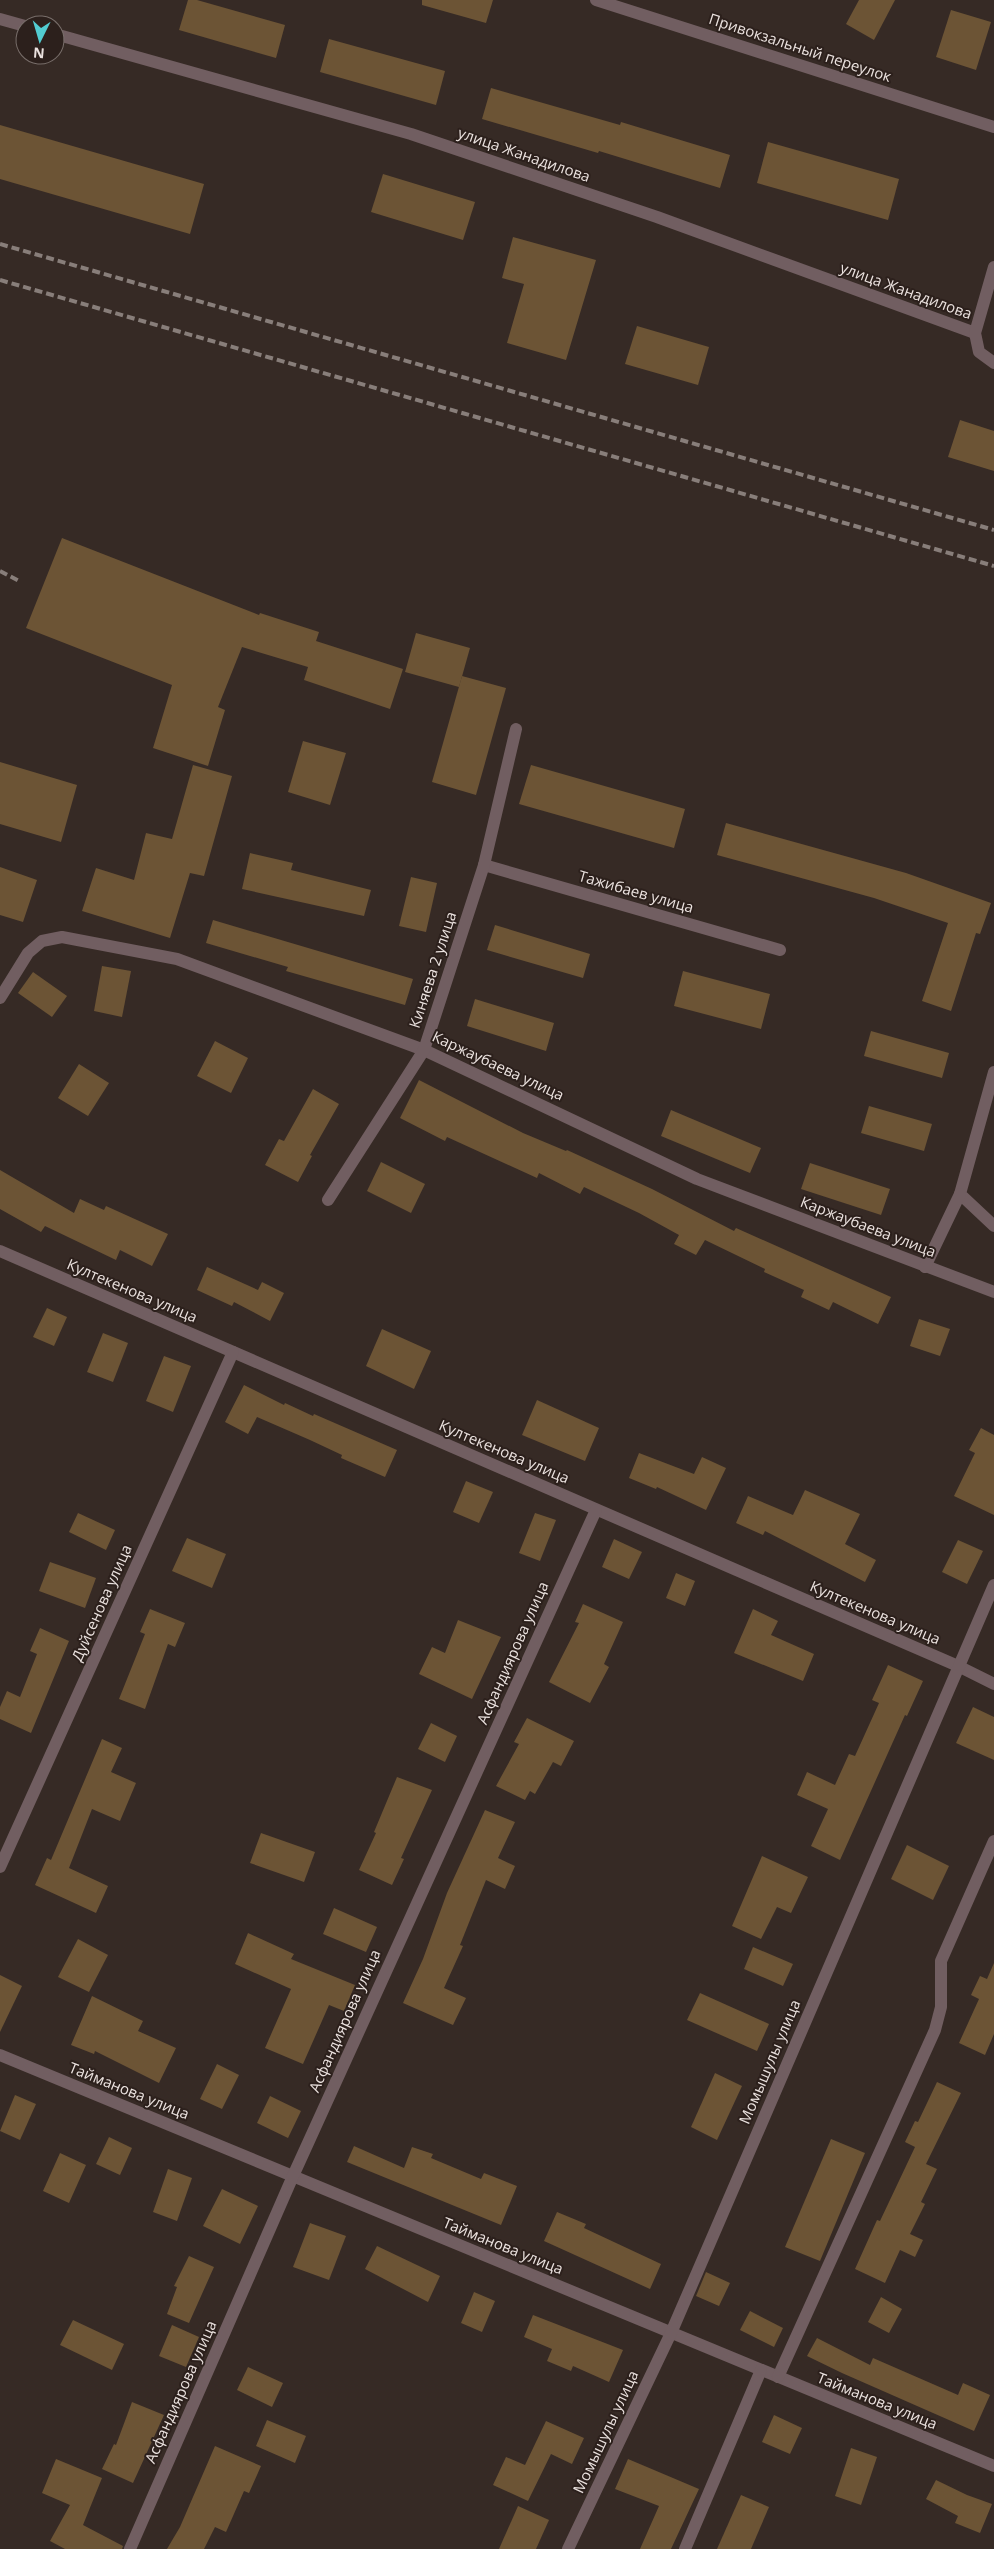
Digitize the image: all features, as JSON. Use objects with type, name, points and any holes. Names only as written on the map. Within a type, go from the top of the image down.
[{"type":"street","name":"Привокзальный переулок","points":[[596,0],[994,127]]},
{"type":"street","points":[[0,19],[15,23]]},
{"type":"street","name":"улица Жанадилова","points":[[65,37],[411,134],[657,217],[975,333]]},
{"type":"street","points":[[994,267],[975,333],[979,352],[994,363]]},
{"type":"street","name":"Киняева 2 улица","points":[[328,1200],[424,1050],[484,865],[516,728]]},
{"type":"street","name":"Тажибаев улица","points":[[484,865],[780,950]]},
{"type":"street","name":"Каржаубаева улица","points":[[0,998],[28,953],[42,941],[62,937],[177,959],[424,1050],[697,1179],[994,1292]]},
{"type":"street","points":[[926,1267],[960,1194],[994,1072]]},
{"type":"street","points":[[960,1194],[994,1226]]},
{"type":"street","name":"Култекенова улица","points":[[0,1251],[958,1666],[994,1684]]},
{"type":"street","name":"Дуйсенова улица","points":[[0,1867],[233,1352]]},
{"type":"street","name":"Асфандиярова улица","points":[[130,2549],[293,2176],[596,1510]]},
{"type":"street","name":"Момышулы улица","points":[[568,2549],[671,2333],[994,1585]]},
{"type":"street","points":[[778,2377],[935,2030],[941,2007],[941,1961],[994,1841]]},
{"type":"street","name":"Тайманова улица","points":[[0,2055],[994,2466]]},
{"type":"street","points":[[685,2549],[761,2370]]},
{"type":"building","points":[[188,0],[197,0],[285,25],[276,58],[179,30]]},
{"type":"building","points":[[422,0],[493,0],[486,23],[422,5]]},
{"type":"building","points":[[859,0],[895,0],[874,40],[846,24]]},
{"type":"building","points":[[951,10],[991,22],[976,70],[936,57]]},
{"type":"building","points":[[329,39],[445,71],[436,105],[320,72]]},
{"type":"building","points":[[491,88],[620,125],[621,122],[730,155],[720,188],[599,151],[598,153],[482,119]]},
{"type":"building","points":[[0,125],[204,184],[190,234],[0,179]]},
{"type":"building","points":[[768,142],[899,179],[888,220],[757,183]]},
{"type":"building","points":[[383,174],[475,202],[463,240],[371,212]]},
{"type":"building","points":[[513,237],[596,260],[566,360],[507,343],[524,284],[502,278]]},
{"type":"building","points":[[637,326],[709,347],[698,385],[625,364]]},
{"type":"building","points":[[960,420],[994,431],[994,471],[948,457]]},
{"type":"building","points":[[62,538],[259,615],[260,613],[319,632],[316,641],[403,669],[390,709],[304,680],[308,667],[242,647],[218,707],[225,710],[208,766],[153,748],[172,685],[26,628]]},
{"type":"building","points":[[416,633],[470,648],[459,687],[405,672]]},
{"type":"building","points":[[462,676],[506,688],[476,795],[432,782]]},
{"type":"building","points":[[303,741],[346,753],[330,805],[288,792]]},
{"type":"building","points":[[0,762],[77,785],[61,842],[0,824]]},
{"type":"building","points":[[193,765],[232,776],[204,876],[190,873],[170,938],[82,911],[96,868],[134,880],[146,833],[172,839]]},
{"type":"building","points":[[531,765],[685,809],[674,848],[519,804]]},
{"type":"building","points":[[726,823],[906,873],[991,903],[980,934],[976,933],[951,1011],[922,1001],[948,923],[874,898],[717,855]]},
{"type":"building","points":[[250,853],[293,863],[291,870],[371,890],[364,916],[242,889]]},
{"type":"building","points":[[0,867],[37,880],[23,922],[0,915]]},
{"type":"building","points":[[411,877],[437,883],[426,932],[399,926]]},
{"type":"building","points":[[213,920],[413,979],[405,1005],[286,971],[288,967],[206,943]]},
{"type":"building","points":[[495,925],[590,954],[583,978],[487,950]]},
{"type":"building","points":[[102,966],[131,971],[122,1017],[94,1011]]},
{"type":"building","points":[[683,971],[770,994],[761,1029],[674,1006]]},
{"type":"building","points":[[33,972],[67,996],[52,1017],[18,993]]},
{"type":"building","points":[[475,999],[554,1023],[546,1051],[467,1026]]},
{"type":"building","points":[[871,1031],[949,1053],[942,1078],[864,1056]]},
{"type":"building","points":[[215,1041],[248,1058],[231,1093],[197,1076]]},
{"type":"building","points":[[79,1064],[109,1083],[88,1116],[58,1098]]},
{"type":"building","points":[[419,1080],[523,1133],[567,1150],[652,1189],[734,1231],[736,1228],[891,1297],[878,1324],[833,1302],[829,1310],[801,1297],[804,1290],[764,1272],[765,1269],[705,1240],[696,1255],[674,1244],[679,1235],[639,1213],[584,1187],[580,1194],[539,1173],[537,1178],[447,1137],[445,1141],[400,1118]]},
{"type":"building","points":[[313,1089],[339,1104],[310,1155],[312,1156],[298,1182],[265,1165],[279,1139],[284,1141]]},
{"type":"building","points":[[869,1106],[932,1124],[924,1151],[861,1133]]},
{"type":"building","points":[[671,1110],[761,1148],[750,1173],[661,1136]]},
{"type":"building","points":[[381,1162],[425,1184],[411,1213],[367,1191]]},
{"type":"building","points":[[810,1163],[890,1189],[881,1215],[801,1189]]},
{"type":"building","points":[[0,1170],[74,1213],[80,1199],[104,1210],[106,1206],[168,1234],[152,1266],[120,1250],[116,1260],[45,1226],[41,1232],[0,1209]]},
{"type":"building","points":[[207,1267],[258,1290],[262,1282],[284,1293],[270,1321],[234,1302],[232,1306],[197,1290]]},
{"type":"building","points":[[47,1308],[67,1317],[54,1346],[33,1337]]},
{"type":"building","points":[[919,1319],[950,1329],[940,1356],[910,1346]]},
{"type":"building","points":[[382,1329],[431,1351],[414,1389],[366,1366]]},
{"type":"building","points":[[103,1333],[128,1343],[113,1382],[87,1372]]},
{"type":"building","points":[[164,1356],[191,1366],[173,1412],[146,1401]]},
{"type":"building","points":[[244,1385],[284,1405],[285,1403],[313,1416],[314,1414],[397,1450],[385,1477],[341,1458],[342,1455],[310,1440],[257,1417],[248,1434],[225,1422]]},
{"type":"building","points":[[537,1400],[599,1428],[585,1461],[522,1435]]},
{"type":"building","points":[[981,1428],[994,1435],[994,1515],[954,1496],[975,1453],[969,1450]]},
{"type":"building","points":[[639,1453],[694,1474],[702,1457],[726,1468],[706,1510],[657,1487],[656,1489],[629,1478]]},
{"type":"building","points":[[466,1481],[493,1492],[479,1523],[453,1512]]},
{"type":"building","points":[[805,1490],[860,1514],[845,1544],[876,1560],[865,1582],[765,1531],[763,1535],[736,1523],[748,1496],[793,1515]]},
{"type":"building","points":[[78,1513],[115,1530],[106,1550],[69,1532]]},
{"type":"building","points":[[535,1513],[556,1520],[540,1561],[519,1553]]},
{"type":"building","points":[[187,1538],[226,1554],[212,1588],[172,1571]]},
{"type":"building","points":[[614,1539],[642,1552],[629,1579],[602,1567]]},
{"type":"building","points":[[958,1540],[983,1551],[967,1584],[942,1572]]},
{"type":"building","points":[[50,1562],[96,1578],[85,1608],[39,1591]]},
{"type":"building","points":[[676,1573],[695,1581],[685,1606],[666,1598]]},
{"type":"building","points":[[583,1604],[623,1622],[604,1664],[609,1667],[590,1703],[549,1682],[579,1623],[575,1622]]},
{"type":"building","points":[[150,1609],[185,1623],[175,1647],[168,1644],[145,1709],[119,1699],[145,1634],[140,1632]]},
{"type":"building","points":[[753,1609],[778,1621],[771,1635],[814,1654],[803,1681],[734,1653]]},
{"type":"building","points":[[458,1620],[501,1637],[472,1699],[419,1674],[432,1647],[445,1653]]},
{"type":"building","points":[[40,1628],[69,1641],[31,1733],[0,1719],[0,1707],[7,1691],[20,1697],[37,1654],[30,1651]]},
{"type":"building","points":[[888,1665],[923,1681],[907,1716],[905,1715],[840,1860],[811,1846],[828,1809],[797,1795],[807,1772],[835,1785],[849,1754],[855,1756],[879,1703],[872,1700]]},
{"type":"building","points":[[973,1707],[994,1717],[994,1760],[956,1743]]},
{"type":"building","points":[[527,1718],[574,1741],[561,1766],[553,1762],[535,1794],[530,1791],[525,1800],[496,1786],[519,1744],[514,1742]]},
{"type":"building","points":[[431,1723],[457,1736],[445,1762],[418,1749]]},
{"type":"building","points":[[102,1739],[122,1748],[111,1772],[136,1783],[120,1821],[92,1809],[69,1868],[108,1886],[96,1913],[35,1885],[47,1858],[51,1860]]},
{"type":"building","points":[[397,1777],[432,1790],[401,1858],[404,1859],[392,1885],[359,1870],[376,1833],[374,1832]]},
{"type":"building","points":[[485,1810],[515,1822],[498,1858],[515,1866],[505,1889],[486,1880],[460,1945],[463,1946],[444,1988],[466,1998],[453,2025],[403,2003],[423,1959],[447,1893]]},
{"type":"building","points":[[261,1833],[315,1852],[304,1882],[250,1863]]},
{"type":"building","points":[[907,1845],[949,1866],[933,1900],[891,1879]]},
{"type":"building","points":[[762,1856],[808,1877],[791,1913],[777,1907],[761,1939],[732,1926]]},
{"type":"building","points":[[334,1908],[377,1927],[366,1952],[323,1934]]},
{"type":"building","points":[[248,1933],[294,1954],[291,1959],[355,1985],[344,2011],[329,2005],[303,2064],[265,2048],[291,1989],[235,1964]]},
{"type":"building","points":[[78,1939],[108,1955],[89,1992],[58,1977]]},
{"type":"building","points":[[753,1947],[793,1964],[783,1986],[744,1969]]},
{"type":"building","points":[[994,1963],[994,2034],[985,2055],[959,2043],[979,1999],[971,1995],[980,1976],[987,1979]]},
{"type":"building","points":[[0,1975],[22,1986],[0,2032]]},
{"type":"building","points":[[700,1993],[769,2024],[757,2051],[687,2020]]},
{"type":"building","points":[[92,1996],[143,2021],[138,2031],[176,2048],[159,2083],[95,2051],[94,2054],[71,2045]]},
{"type":"building","points":[[217,2064],[239,2075],[222,2109],[200,2099]]},
{"type":"building","points":[[715,2073],[742,2086],[717,2140],[691,2127]]},
{"type":"building","points":[[937,2082],[961,2093],[926,2164],[937,2169],[921,2202],[925,2204],[910,2234],[923,2240],[915,2257],[900,2250],[885,2283],[855,2269],[877,2220],[880,2221],[915,2147],[905,2142],[915,2121],[918,2122]]},
{"type":"building","points":[[15,2095],[36,2104],[20,2140],[0,2131]]},
{"type":"building","points":[[270,2096],[301,2111],[288,2138],[257,2123]]},
{"type":"building","points":[[109,2137],[132,2148],[120,2175],[96,2164]]},
{"type":"building","points":[[831,2139],[865,2153],[820,2261],[785,2247]]},
{"type":"building","points":[[354,2146],[404,2168],[412,2147],[433,2154],[431,2158],[481,2179],[484,2173],[517,2186],[501,2225],[347,2162]]},
{"type":"building","points":[[60,2153],[86,2165],[69,2203],[43,2191]]},
{"type":"building","points":[[168,2169],[192,2178],[177,2221],[153,2212]]},
{"type":"building","points":[[222,2189],[258,2206],[240,2244],[203,2226]]},
{"type":"building","points":[[557,2212],[586,2224],[584,2228],[661,2264],[650,2289],[544,2241]]},
{"type":"building","points":[[310,2223],[346,2236],[329,2280],[293,2267]]},
{"type":"building","points":[[377,2246],[440,2276],[428,2302],[365,2269]]},
{"type":"building","points":[[189,2256],[214,2267],[189,2323],[167,2314],[177,2287],[174,2286]]},
{"type":"building","points":[[706,2272],[730,2283],[719,2306],[696,2296]]},
{"type":"building","points":[[474,2292],[495,2301],[482,2332],[461,2323]]},
{"type":"building","points":[[881,2297],[902,2309],[889,2333],[868,2322]]},
{"type":"building","points":[[750,2311],[783,2328],[774,2347],[740,2330]]},
{"type":"building","points":[[533,2315],[623,2350],[609,2382],[573,2366],[571,2371],[547,2361],[552,2349],[524,2337]]},
{"type":"building","points":[[73,2320],[124,2344],[112,2370],[60,2345]]},
{"type":"building","points":[[172,2325],[199,2337],[186,2367],[159,2356]]},
{"type":"building","points":[[817,2338],[870,2365],[873,2358],[958,2395],[963,2383],[990,2395],[974,2431],[807,2356]]},
{"type":"building","points":[[248,2367],[283,2383],[272,2407],[237,2390]]},
{"type":"building","points":[[132,2402],[164,2415],[133,2483],[102,2469],[114,2444],[116,2445]]},
{"type":"building","points":[[774,2415],[802,2428],[790,2454],[762,2442]]},
{"type":"building","points":[[267,2420],[306,2436],[295,2463],[256,2446]]},
{"type":"building","points":[[546,2421],[584,2438],[572,2464],[551,2454],[528,2501],[493,2485],[506,2457],[525,2465]]},
{"type":"building","points":[[215,2446],[261,2466],[249,2493],[244,2491],[226,2532],[215,2527],[204,2549],[167,2549],[180,2527]]},
{"type":"building","points":[[851,2448],[877,2457],[861,2505],[835,2496]]},
{"type":"building","points":[[56,2459],[102,2478],[83,2525],[123,2546],[122,2549],[65,2549],[50,2541],[70,2505],[42,2493]]},
{"type":"building","points":[[628,2459],[699,2489],[671,2549],[640,2549],[659,2506],[615,2489]]},
{"type":"building","points":[[936,2480],[967,2495],[992,2504],[980,2533],[955,2523],[958,2516],[926,2499]]},
{"type":"building","points":[[741,2495],[769,2507],[751,2549],[717,2549]]},
{"type":"building","points":[[518,2506],[549,2520],[536,2549],[499,2549]]},
{"type":"railway","points":[[0,244],[994,530]]},
{"type":"railway","points":[[0,280],[994,566]]},
{"type":"railway","points":[[0,571],[19,581]]}]
